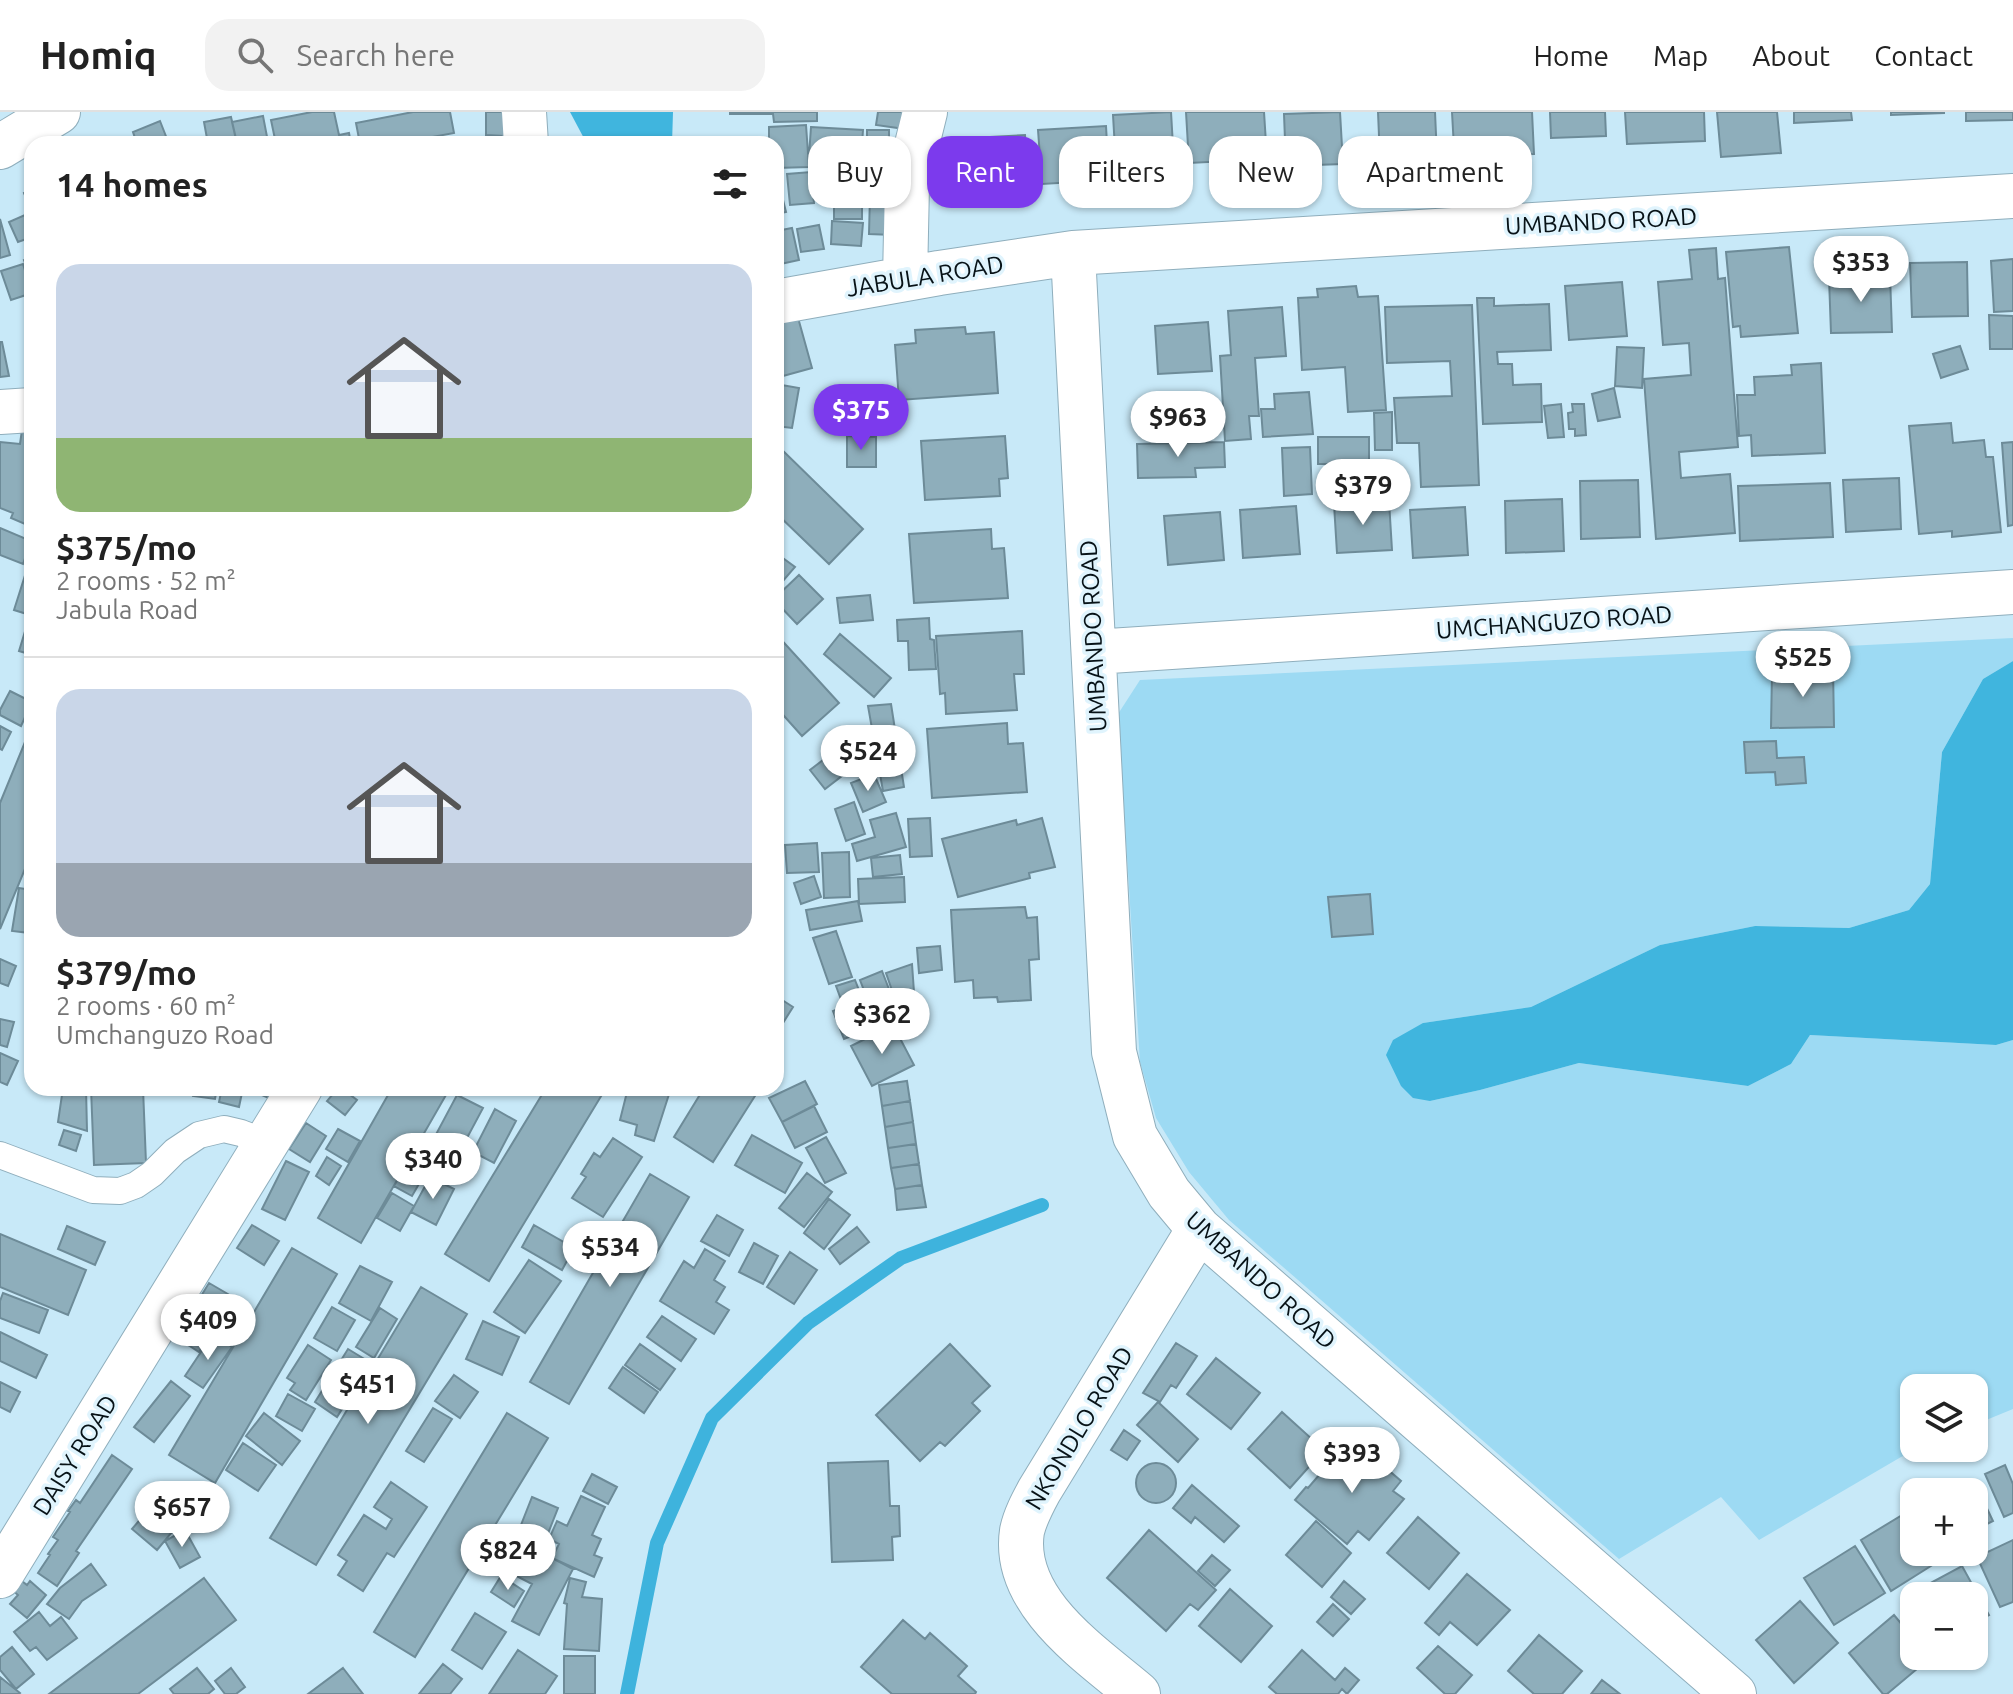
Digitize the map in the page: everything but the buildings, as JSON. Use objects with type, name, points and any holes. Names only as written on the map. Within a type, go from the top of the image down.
[{"type":"street","points":[[0,147],[58,112]]},
{"type":"street","points":[[524,112],[526,136]]},
{"type":"street","points":[[905,279],[907,185],[925,112]]},
{"type":"street","name":"UMBANDO ROAD","points":[[1734,1694],[1199,1229],[1169,1193],[1135,1136],[1114,1052],[1073,253],[2013,196]]},
{"type":"street","name":"JABULA ROAD","points":[[784,301],[1073,253]]},
{"type":"street","points":[[0,412],[24,410]]},
{"type":"street","name":"UMCHANGUZO ROAD","points":[[1094,652],[2013,592]]},
{"type":"street","name":"DAISY ROAD","points":[[0,1576],[295,1096]]},
{"type":"street","name":"NKONDLO ROAD","points":[[1138,1694],[1048,1613],[1029,1583],[1022,1561],[1022,1531],[1039,1491],[1199,1229]]},
{"type":"lane","points":[[0,1155],[93,1190],[120,1191],[152,1174],[175,1151],[199,1135],[224,1129],[267,1143]]},
{"type":"shaded area","points":[[570,112],[673,112],[672,136],[583,136]]},
{"type":"shaded area","points":[[2013,638],[2013,661],[1983,679],[1942,752],[1930,884],[1909,910],[1849,928],[1755,926],[1660,945],[1531,1007],[1423,1023],[1430,1101],[1579,1063],[1748,1086],[1791,1064],[1810,1035],[1996,1045],[2013,1040],[2013,1409],[1988,1419],[1988,1374],[1900,1374],[1900,1458],[1759,1540],[1721,1497],[1619,1559],[1229,1220],[1189,1172],[1156,1118],[1140,1062],[1118,714],[1140,680]]},
{"type":"shaded area","points":[[2013,661],[2013,1040],[1996,1045],[1810,1035],[1791,1064],[1748,1086],[1579,1063],[1430,1101],[1413,1098],[1401,1086],[1386,1055],[1393,1040],[1423,1023],[1531,1007],[1660,945],[1755,926],[1849,928],[1909,910],[1930,884],[1942,752],[1983,679]]},
{"type":"waterway","points":[[627,1694],[657,1543],[712,1418],[808,1323],[901,1258],[1042,1205]]}]
